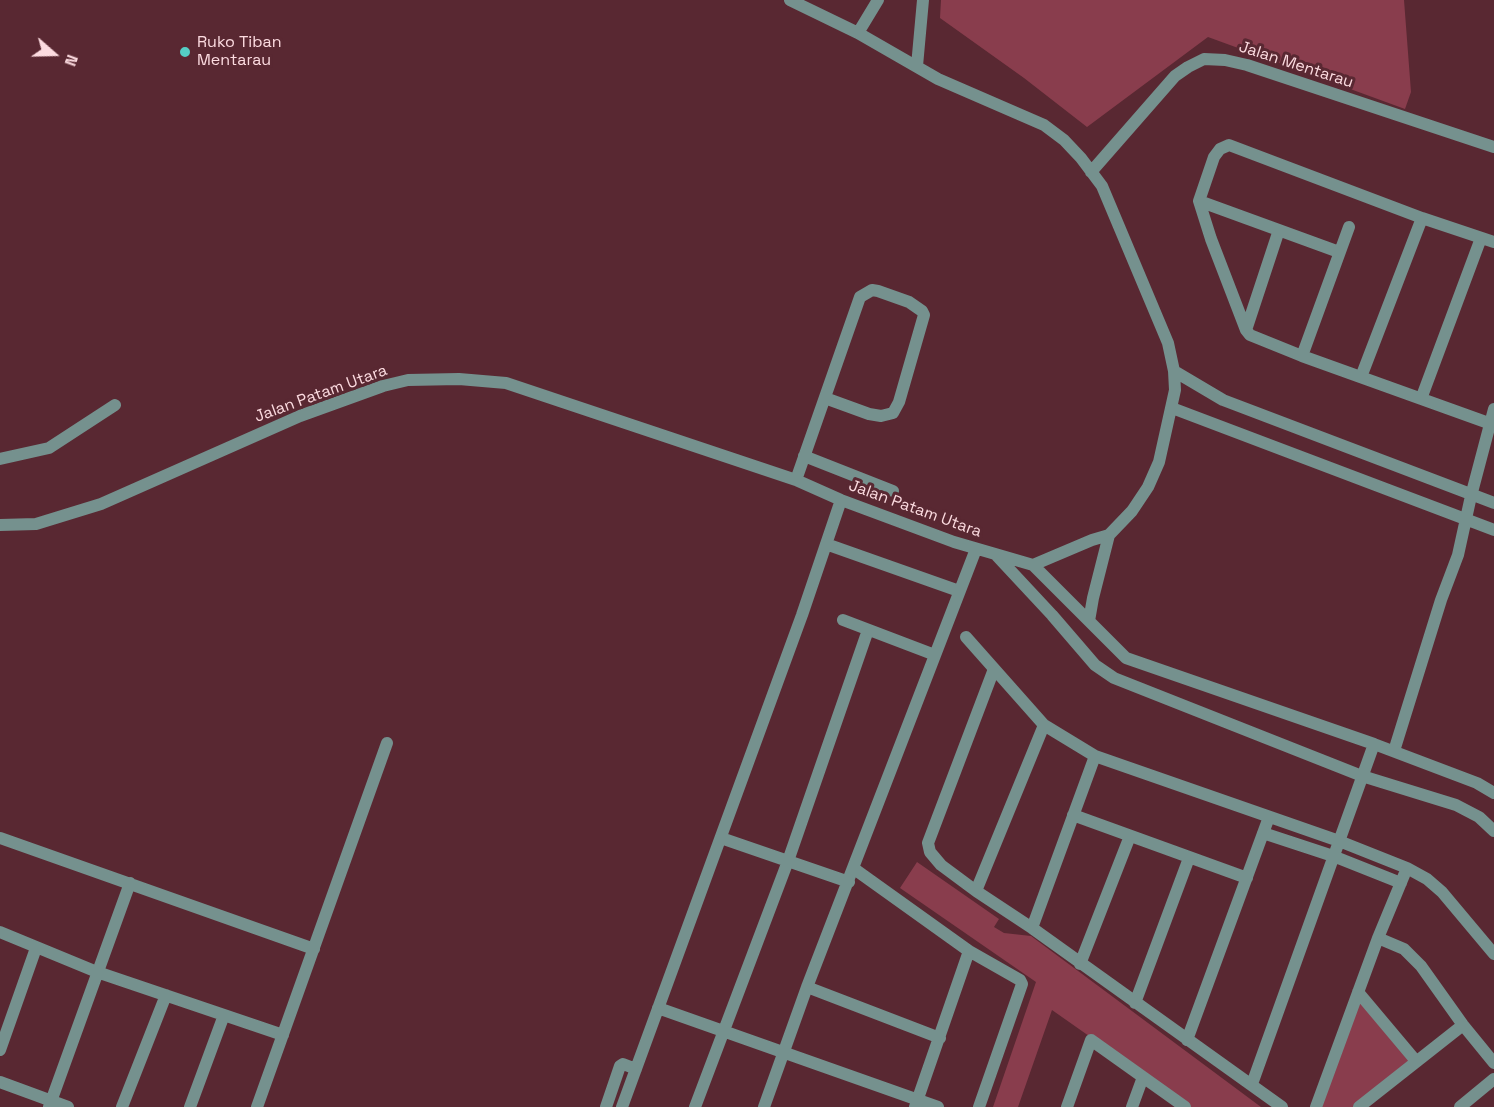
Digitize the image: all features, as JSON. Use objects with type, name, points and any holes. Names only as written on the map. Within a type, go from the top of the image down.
[{"type":"street","points":[[790,0],[858,33],[938,79],[1044,125],[1082,158],[1102,186],[1168,343],[1174,371],[1175,390],[1159,462],[1148,487],[1132,511],[1109,535],[1089,621]]},
{"type":"street","points":[[858,33],[878,0]]},
{"type":"street","points":[[917,66],[923,0]]},
{"type":"street","name":"Jalan Mentarau","points":[[1092,172],[1175,76],[1204,60],[1225,60],[1248,65],[1494,147]]},
{"type":"street","points":[[1492,424],[1250,335],[1246,330],[1211,239],[1199,201],[1214,158],[1220,149],[1229,145],[1422,218],[1494,242]]},
{"type":"street","points":[[1199,201],[1340,252]]},
{"type":"street","points":[[1361,377],[1422,218]]},
{"type":"street","points":[[1302,356],[1349,227]]},
{"type":"street","points":[[1246,330],[1279,230]]},
{"type":"street","points":[[1421,399],[1481,238]]},
{"type":"street","points":[[796,480],[860,297],[872,290],[878,291],[909,302],[922,311],[924,315],[899,402],[893,413],[881,416],[869,414],[825,398]]},
{"type":"street","points":[[1174,371],[1223,400],[1494,503]]},
{"type":"street","name":"Jalan Patam Utara","points":[[0,525],[36,524],[101,504],[300,416],[383,386],[408,380],[459,379],[506,383],[796,480],[841,500],[976,549],[1033,565]]},
{"type":"street","points":[[0,459],[49,448],[115,405]]},
{"type":"street","points":[[1172,408],[1494,530]]},
{"type":"street","points":[[1394,751],[1441,600],[1458,555],[1494,409]]},
{"type":"street","points":[[804,456],[893,490]]},
{"type":"street","points":[[622,1107],[802,615],[841,500]]},
{"type":"street","points":[[1109,535],[1033,565],[1126,657],[1394,751],[1477,783],[1494,793]]},
{"type":"street","points":[[826,544],[959,591]]},
{"type":"street","points":[[764,1107],[807,987],[976,549]]},
{"type":"street","points":[[994,553],[1095,665],[1114,678],[1362,776],[1456,805],[1479,817],[1494,831]]},
{"type":"street","points":[[843,620],[935,655]]},
{"type":"street","points":[[695,1107],[788,861],[868,630]]},
{"type":"street","points":[[966,637],[1044,725],[1095,756],[1339,841],[1407,868],[1427,879],[1442,892],[1494,954]]},
{"type":"street","points":[[994,669],[928,843],[930,852],[941,865],[976,891],[1032,928],[1282,1107]]},
{"type":"street","points":[[976,891],[1044,725]]},
{"type":"street","points":[[257,1107],[387,743]]},
{"type":"street","points":[[1252,1084],[1374,744]]},
{"type":"street","points":[[1032,928],[1095,756]]},
{"type":"street","points":[[1073,815],[1247,878]]},
{"type":"street","points":[[1187,1040],[1269,817]]},
{"type":"street","points":[[1263,833],[1333,856],[1401,883]]},
{"type":"street","points":[[1080,964],[1130,836]]},
{"type":"street","points":[[721,837],[849,882]]},
{"type":"street","points":[[0,838],[314,949]]},
{"type":"street","points":[[1135,1003],[1188,858]]},
{"type":"street","points":[[854,868],[969,951],[1020,980],[1022,984],[979,1107]]},
{"type":"street","points":[[1316,1107],[1378,938],[1407,868]]},
{"type":"street","points":[[50,1104],[130,883]]},
{"type":"street","points":[[0,932],[97,972],[283,1035]]},
{"type":"street","points":[[1378,938],[1404,949],[1421,966],[1463,1025],[1494,1063]]},
{"type":"street","points":[[0,1050],[36,948]]},
{"type":"street","points":[[916,1103],[969,951]]},
{"type":"street","points":[[807,987],[940,1038]]},
{"type":"street","points":[[1358,992],[1416,1061]]},
{"type":"street","points":[[122,1107],[166,995]]},
{"type":"street","points":[[658,1008],[916,1103],[938,1107]]},
{"type":"street","points":[[190,1107],[224,1015]]},
{"type":"street","points":[[1359,1107],[1463,1025]]},
{"type":"street","points":[[1067,1107],[1091,1040],[1185,1107]]},
{"type":"street","points":[[606,1107],[620,1066],[622,1064],[636,1069]]},
{"type":"street","points":[[1132,1107],[1143,1077]]},
{"type":"street","points":[[1460,1107],[1494,1079]]},
{"type":"street","points":[[0,1082],[50,1104],[68,1107]]},
{"type":"shaded area","points":[[941,0],[1404,0],[1411,92],[1405,109],[1208,37],[1087,127],[1024,78],[940,18]]},
{"type":"shaded area","points":[[917,862],[999,919],[994,927],[1004,933],[1031,936],[1261,1107],[1190,1107],[1052,1010],[1018,1107],[993,1107],[1036,982],[900,888]]},
{"type":"shaded area","points":[[1358,992],[1416,1061],[1359,1107],[1316,1107]]},
{"type":"place","name":"Ruko Tiban Mentarau","points":[[185,52]]}]
